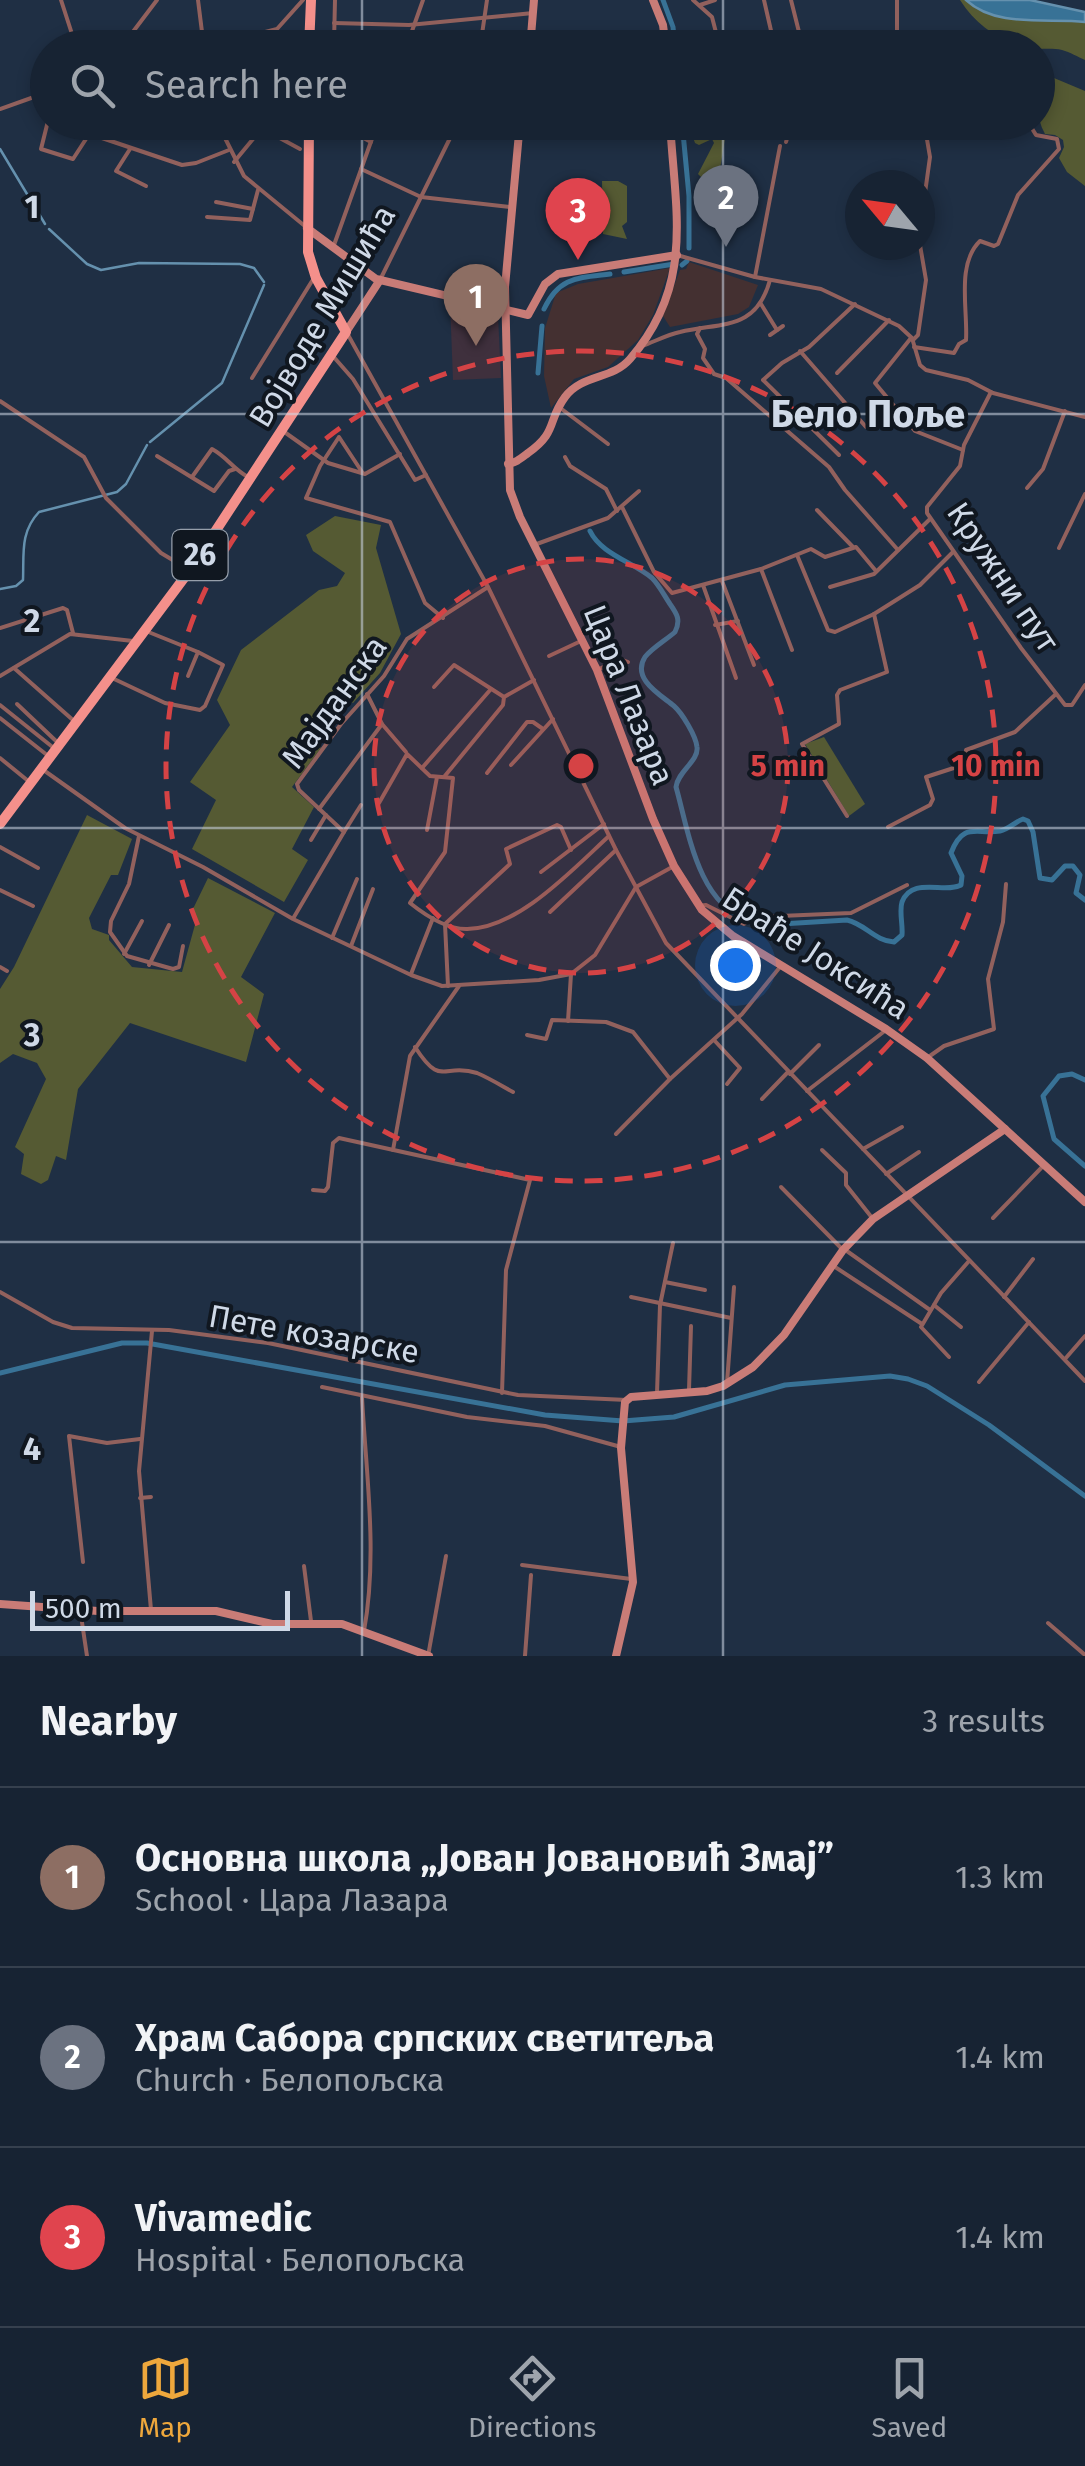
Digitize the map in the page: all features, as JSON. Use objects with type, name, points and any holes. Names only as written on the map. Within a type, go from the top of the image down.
[{"type":"main road","points":[[309,30],[310,0]]},
{"type":"main road","points":[[308,140],[308,252],[316,278],[346,332]]},
{"type":"main road","name":"Војводе Мишића","points":[[110,678],[252,480],[346,332]]},
{"type":"main road","name":"26","points":[[0,824],[4,810],[31,784],[110,678]]},
{"type":"street","points":[[61,0],[71,30]]},
{"type":"street","points":[[134,30],[157,0]]},
{"type":"street","points":[[198,0],[202,30]]},
{"type":"street","points":[[273,30],[303,0]]},
{"type":"street","points":[[334,30],[335,0]]},
{"type":"street","points":[[412,30],[423,0]]},
{"type":"street","points":[[484,30],[487,0]]},
{"type":"street","points":[[531,30],[534,0]]},
{"type":"street","points":[[653,0],[662,30]]},
{"type":"street","points":[[694,0],[718,30]]},
{"type":"street","points":[[700,6],[714,0]]},
{"type":"street","points":[[764,0],[771,30]]},
{"type":"street","points":[[791,0],[798,30]]},
{"type":"street","points":[[897,0],[898,30]]},
{"type":"street","points":[[334,22],[414,24],[533,13]]},
{"type":"street","points":[[0,109],[30,98]]},
{"type":"street","points":[[914,347],[954,353],[958,345],[966,342],[967,270],[974,247],[980,240],[998,244],[1018,195],[1056,153],[1059,146],[1055,138]]},
{"type":"street","points":[[44,140],[42,150],[73,158],[86,140]]},
{"type":"street","points":[[106,140],[182,165],[229,150]]},
{"type":"street","points":[[225,140],[234,162],[258,190],[380,280],[530,314],[545,284],[558,274],[678,255],[755,277],[809,285],[888,320],[912,339],[920,365],[926,370],[1085,417]]},
{"type":"street","points":[[234,162],[253,140]]},
{"type":"street","points":[[282,140],[300,149]]},
{"type":"street","points":[[334,247],[371,142],[367,140]]},
{"type":"street","name":"Војводе Мишића","points":[[346,332],[380,280],[449,140]]},
{"type":"street","name":"Цара Лазара","points":[[518,140],[504,309],[512,497],[597,670],[653,820],[698,906]]},
{"type":"street","points":[[508,461],[525,455],[548,436],[559,408],[578,384],[616,370],[639,346],[669,294],[678,255],[671,140]]},
{"type":"street","points":[[755,277],[785,140]]},
{"type":"street","points":[[927,140],[928,170]]},
{"type":"street","points":[[130,149],[116,171],[146,186]]},
{"type":"street","points":[[361,169],[421,197],[512,207]]},
{"type":"street","points":[[207,217],[249,220],[258,190]]},
{"type":"street","points":[[216,202],[253,209]]},
{"type":"street","points":[[923,260],[926,280],[918,335],[875,383],[915,432],[963,450]]},
{"type":"street","points":[[252,378],[292,317],[302,294],[316,278]]},
{"type":"street","points":[[639,346],[670,334],[740,320],[760,304],[770,280]]},
{"type":"street","points":[[760,304],[777,330]]},
{"type":"street","points":[[839,454],[762,380],[800,350],[807,349],[855,304]]},
{"type":"street","points":[[837,373],[888,320]]},
{"type":"street","points":[[770,335],[783,326]]},
{"type":"street","points":[[700,328],[697,334],[706,349],[703,358],[714,374],[726,378],[828,466],[898,550]]},
{"type":"street","points":[[346,332],[488,587],[616,850],[666,943],[1085,1381]]},
{"type":"street","points":[[800,350],[866,427]]},
{"type":"street","points":[[332,356],[353,378],[415,480],[426,474]]},
{"type":"street","name":"Кружни пут","points":[[990,392],[963,450],[960,466],[927,507],[930,520],[1065,705],[1070,706],[1085,685]]},
{"type":"street","points":[[0,401],[84,457],[105,495],[161,554],[190,570]]},
{"type":"street","points":[[559,408],[608,444]]},
{"type":"street","points":[[1027,488],[1042,469],[1065,411]]},
{"type":"street","points":[[283,432],[330,464],[367,474],[400,454]]},
{"type":"street","points":[[362,472],[340,437],[324,460],[307,500],[384,518],[392,524],[427,607],[443,618]]},
{"type":"street","name":"Војводе Мишића","points":[[192,477],[212,448],[252,480]]},
{"type":"street","points":[[157,456],[214,491],[229,471],[235,470]]},
{"type":"street","points":[[566,457],[570,466],[606,489],[668,591],[678,593],[761,570],[814,549],[828,557],[852,547]]},
{"type":"street","points":[[534,544],[600,522],[639,490]]},
{"type":"street","points":[[1059,548],[1085,494]]},
{"type":"street","points":[[817,510],[852,547],[859,549],[876,572]]},
{"type":"street","points":[[830,587],[876,572],[930,520]]},
{"type":"street","points":[[798,556],[830,632],[874,614],[920,585],[953,552]]},
{"type":"street","points":[[761,570],[792,650]]},
{"type":"street","points":[[722,581],[754,665]]},
{"type":"street","points":[[704,584],[736,678]]},
{"type":"street","name":"Мајданска","points":[[344,832],[297,784],[340,724],[384,676],[407,639],[488,587]]},
{"type":"street","points":[[0,628],[63,608],[73,633]]},
{"type":"street","points":[[847,816],[802,744],[839,724],[840,690],[880,678],[887,672],[874,614]]},
{"type":"street","points":[[715,624],[738,621]]},
{"type":"street","points":[[110,678],[165,704],[202,710],[223,665],[146,631]]},
{"type":"street","points":[[0,676],[73,633],[136,643]]},
{"type":"street","points":[[550,656],[582,641]]},
{"type":"street","points":[[188,676],[198,652]]},
{"type":"street","points":[[597,670],[620,659],[628,662]]},
{"type":"street","points":[[434,687],[454,665],[504,697]]},
{"type":"street","points":[[14,668],[76,723]]},
{"type":"street","points":[[504,697],[534,680]]},
{"type":"street","points":[[422,768],[491,688]]},
{"type":"street","points":[[368,694],[382,724],[422,768],[454,779],[445,850],[410,903],[432,918],[468,930],[504,921],[610,836]]},
{"type":"street","points":[[888,827],[930,806],[932,796],[926,777],[966,764],[966,750],[1015,732],[1056,694]]},
{"type":"street","points":[[426,830],[441,777],[503,704],[504,697]]},
{"type":"street","points":[[17,704],[55,751]]},
{"type":"street","points":[[0,705],[55,751]]},
{"type":"street","points":[[0,718],[55,751]]},
{"type":"street","points":[[511,766],[553,719]]},
{"type":"street","points":[[487,772],[527,722],[542,729]]},
{"type":"street","points":[[319,809],[382,724]]},
{"type":"street","points":[[379,804],[408,754]]},
{"type":"street","points":[[0,758],[31,784]]},
{"type":"street","points":[[42,769],[139,836],[203,867],[293,919],[411,974],[448,986],[571,974],[596,955],[636,887],[674,866]]},
{"type":"street","points":[[293,919],[361,805]]},
{"type":"street","name":"Мајданска","points":[[310,840],[326,815]]},
{"type":"street","points":[[541,872],[604,824]]},
{"type":"street","points":[[445,924],[510,864],[507,848],[557,825],[572,850]]},
{"type":"street","points":[[139,836],[129,884],[110,928],[113,940],[124,954],[176,969],[183,946]]},
{"type":"street","points":[[0,847],[38,868]]},
{"type":"street","points":[[550,912],[616,850]]},
{"type":"street","points":[[332,938],[357,880]]},
{"type":"street","points":[[698,906],[706,905],[744,924],[754,917],[846,914],[907,884]]},
{"type":"street","points":[[926,1058],[944,1046],[995,1028],[988,980],[1003,922],[1006,884]]},
{"type":"street","points":[[351,946],[373,889]]},
{"type":"street","points":[[0,890],[33,906]]},
{"type":"street","name":"Браће Јоксића","points":[[698,906],[726,931],[886,1029],[926,1058],[1085,1202]]},
{"type":"street","points":[[411,974],[432,918]]},
{"type":"street","points":[[124,954],[142,921]]},
{"type":"street","points":[[445,924],[448,986]]},
{"type":"street","points":[[149,964],[170,925]]},
{"type":"street","points":[[616,1134],[737,1019],[782,965]]},
{"type":"street","points":[[0,968],[7,970]]},
{"type":"street","points":[[568,1021],[571,974]]},
{"type":"street","points":[[393,1150],[410,1056],[459,986]]},
{"type":"street","points":[[527,1035],[546,1040],[551,1021],[610,1023],[636,1033],[670,1079]]},
{"type":"street","points":[[807,1091],[886,1029]]},
{"type":"street","points":[[714,1040],[740,1069],[727,1084]]},
{"type":"street","points":[[762,1099],[819,1045]]},
{"type":"street","points":[[415,1047],[436,1072],[475,1072],[513,1092]]},
{"type":"street","points":[[862,1150],[902,1127]]},
{"type":"street","points":[[616,1656],[633,1579],[622,1448],[627,1400],[689,1395],[727,1384],[769,1354],[832,1265],[873,1219],[1004,1129]]},
{"type":"street","points":[[312,1190],[325,1191],[328,1187],[333,1143],[337,1138],[530,1180],[506,1270],[502,1393]]},
{"type":"street","points":[[822,1150],[846,1174],[846,1185],[873,1219]]},
{"type":"street","points":[[886,1174],[919,1152]]},
{"type":"street","points":[[993,1218],[1044,1166]]},
{"type":"street","points":[[781,1187],[844,1250],[961,1327]]},
{"type":"street","points":[[657,1398],[660,1303],[673,1244]]},
{"type":"street","points":[[1004,1297],[1033,1259]]},
{"type":"street","points":[[949,1357],[921,1329],[922,1324],[969,1261]]},
{"type":"street","points":[[832,1265],[922,1324]]},
{"type":"street","points":[[664,1282],[705,1290]]},
{"type":"street","points":[[727,1384],[734,1288]]},
{"type":"street","name":"Пете козарске","points":[[0,1292],[68,1328],[152,1331],[268,1343],[502,1393],[627,1400]]},
{"type":"street","points":[[631,1297],[731,1318]]},
{"type":"street","points":[[979,1382],[1028,1322]]},
{"type":"street","points":[[689,1395],[691,1326]]},
{"type":"street","points":[[151,1610],[140,1498],[140,1439],[152,1331]]},
{"type":"street","points":[[1064,1360],[1085,1336]]},
{"type":"street","points":[[322,1387],[466,1417],[544,1426],[622,1448]]},
{"type":"street","points":[[362,1396],[371,1566],[364,1631]]},
{"type":"street","points":[[83,1562],[69,1436],[107,1442],[140,1439]]},
{"type":"street","points":[[140,1498],[152,1497]]},
{"type":"street","points":[[0,1604],[80,1610],[216,1611],[258,1622],[342,1624],[405,1652],[428,1656],[446,1556]]},
{"type":"street","points":[[522,1565],[633,1579]]},
{"type":"street","points":[[304,1566],[312,1626]]},
{"type":"street","points":[[525,1656],[531,1575]]},
{"type":"street","points":[[80,1610],[87,1656]]},
{"type":"street","points":[[1048,1622],[1085,1655]]},
{"type":"shaded area","points":[[689,262],[758,285],[749,307],[738,314],[670,327],[663,316],[680,270],[686,269]]},
{"type":"shaded area","points":[[670,268],[653,315],[638,340],[608,367],[574,379],[551,408],[544,376],[545,328],[556,293],[578,284]]},
{"type":"shaded area","points":[[450,303],[498,315],[501,378],[453,380]]},
{"type":"green space","points":[[960,0],[1007,18],[1085,22],[1085,60],[1055,50],[1055,30],[989,30]]},
{"type":"green space","points":[[1055,78],[1085,91],[1085,186],[1067,172],[1059,158],[1063,140],[1055,135]]},
{"type":"green space","points":[[712,140],[725,140],[717,188],[730,198],[715,207],[712,194],[700,194],[698,188],[702,178],[698,174]]},
{"type":"green space","points":[[602,181],[618,181],[627,186],[627,222],[622,226],[627,239],[603,234]]},
{"type":"green space","points":[[335,516],[381,525],[376,548],[401,634],[380,673],[353,703],[338,691],[304,733],[321,748],[292,787],[314,807],[292,849],[308,860],[284,902],[192,849],[216,800],[190,782],[230,725],[217,700],[241,650],[319,590],[337,586],[345,573],[313,551],[306,535]]},
{"type":"green space","points":[[824,737],[865,804],[849,816],[805,744]]},
{"type":"green space","points":[[87,815],[132,839],[118,875],[111,875],[89,918],[92,929],[109,935],[132,967],[182,972],[196,921],[191,913],[208,878],[275,913],[241,977],[264,994],[246,1062],[130,1023],[78,1089],[66,1160],[56,1156],[48,1180],[41,1184],[21,1174],[24,1154],[15,1147],[46,1079],[37,1063],[13,1054],[0,1063],[0,989]]},
{"type":"water","points":[[966,0],[1030,0],[1085,12],[1085,22],[1007,18],[978,9]]},
{"type":"waterway","points":[[663,0],[673,30]]},
{"type":"waterway","points":[[684,140],[689,248]]},
{"type":"waterway","points":[[0,149],[45,224]]},
{"type":"waterway","points":[[49,229],[87,264],[101,270],[139,263],[240,264],[254,268],[264,282]]},
{"type":"waterway","points":[[682,265],[687,261]]},
{"type":"waterway","points":[[624,272],[674,264]]},
{"type":"waterway","points":[[544,309],[556,291],[570,281],[610,274]]},
{"type":"waterway","points":[[150,442],[222,383],[264,285]]},
{"type":"waterway","points":[[538,373],[542,326]]},
{"type":"waterway","points":[[0,589],[16,586],[23,580],[26,535],[39,512],[117,492],[126,484],[147,445]]},
{"type":"waterway","points":[[590,531],[609,552],[652,578],[676,614],[675,632],[645,657],[642,672],[649,686],[681,714],[696,742],[695,757],[676,787],[698,864],[717,898],[748,919]]},
{"type":"waterway","points":[[753,921],[781,924],[847,920],[894,942],[902,935],[901,906],[907,894],[921,888],[961,885],[962,876],[951,853],[960,837],[971,831],[1000,831],[1023,819],[1033,832],[1040,878],[1052,880],[1065,866],[1073,866],[1080,875],[1076,893],[1085,900]]},
{"type":"waterway","points":[[1085,1080],[1072,1074],[1059,1076],[1043,1096],[1054,1139],[1085,1166]]},
{"type":"waterway","points":[[0,1373],[122,1343],[147,1343],[545,1415],[623,1421],[674,1417],[785,1385],[890,1376],[927,1386],[989,1425],[1085,1496]]},
{"type":"place","name":"Храм Сабора српских светитеља","points":[[726,247]]},
{"type":"place","name":"Vivamedic","points":[[578,260]]},
{"type":"place","name":"Основна школа „Јован Јовановић Змај”","points":[[476,346]]},
{"type":"district","name":"Бело Поље","points":[[868,414]]}]
